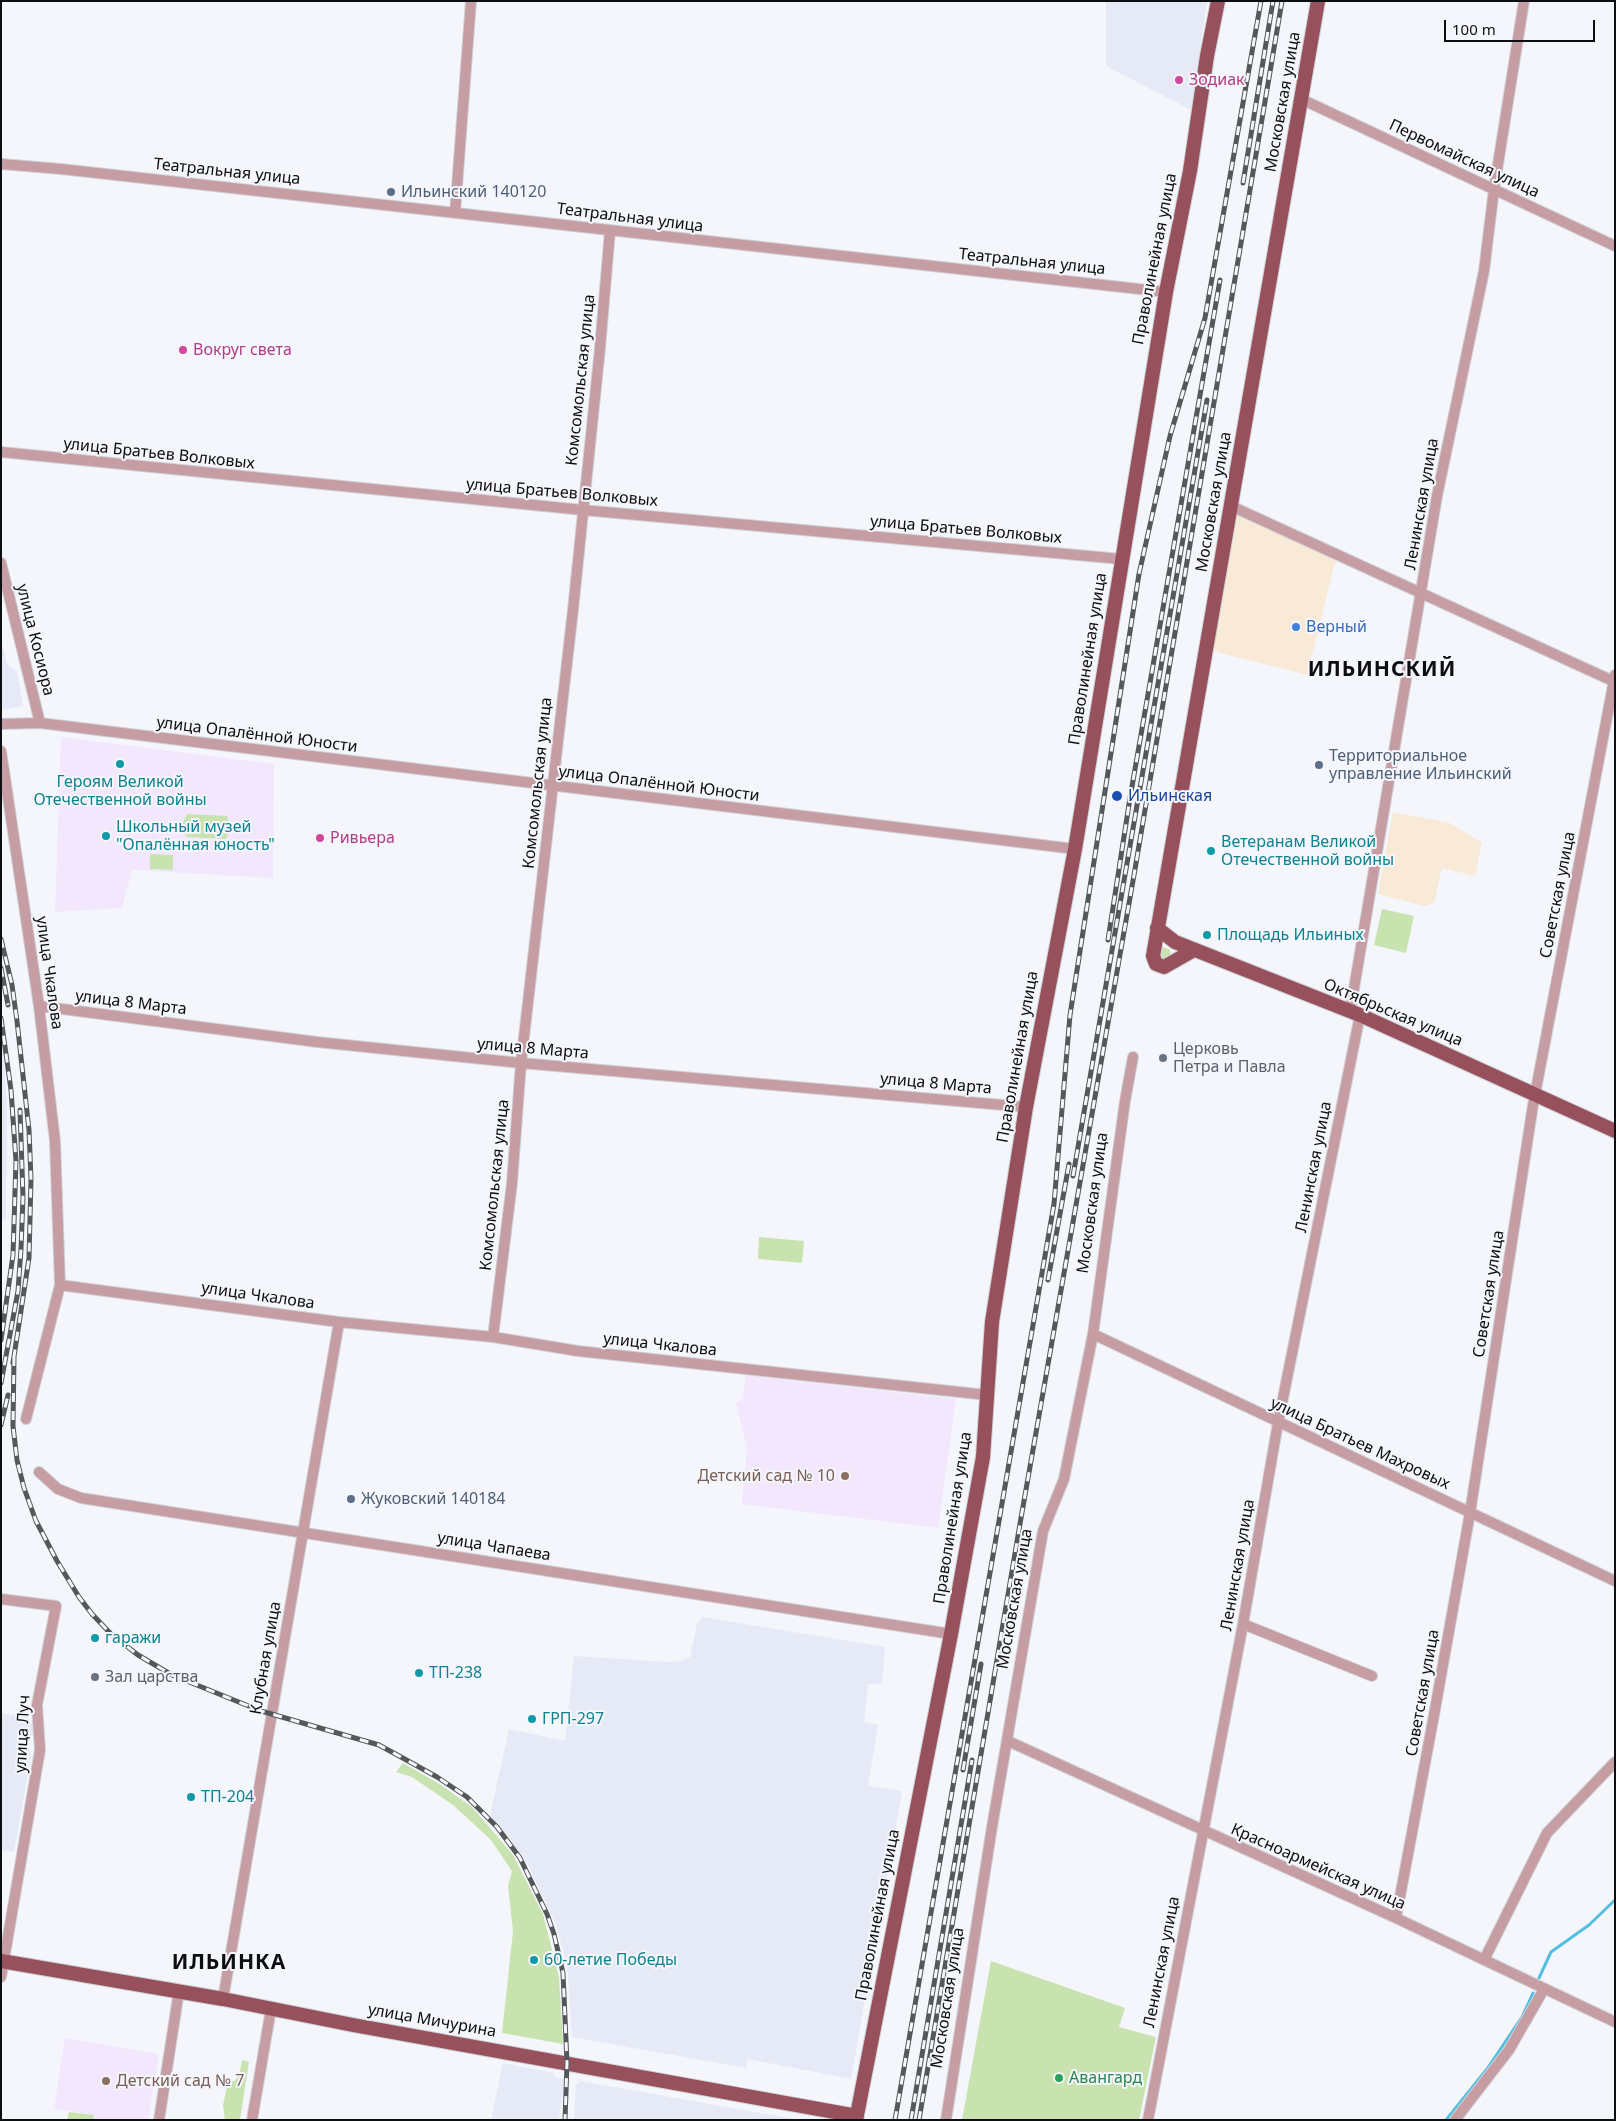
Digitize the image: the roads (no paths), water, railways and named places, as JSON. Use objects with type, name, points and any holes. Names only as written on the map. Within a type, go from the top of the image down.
[{"type":"main road","name":"Праволинейная улица","points":[[856,2118],[984,1457],[992,1322],[1026,1107],[1075,849],[1166,292],[1190,171],[1207,56],[1218,1]]},
{"type":"main road","name":"Московская улица","points":[[1194,950],[1168,966],[1156,964],[1152,956],[1318,1]]},
{"type":"main road","name":"Октябрьская улица","points":[[1158,928],[1175,942],[1355,1014],[1615,1131]]},
{"type":"main road","name":"улица Мичурина","points":[[3,1961],[223,1999],[856,2118]]},
{"type":"street","points":[[455,212],[471,1]]},
{"type":"street","name":"Ленинская улица","points":[[1148,2120],[1243,1624],[1278,1423],[1355,1014],[1411,644],[1422,594],[1437,496],[1484,271],[1494,189],[1524,1]]},
{"type":"street","name":"Первомайская улица","points":[[1301,99],[1615,246]]},
{"type":"street","name":"Театральная улица","points":[[1,164],[455,212],[610,231],[1166,292]]},
{"type":"street","name":"Комсомольская улица","points":[[493,1337],[512,1183],[522,1063],[583,510],[610,231]]},
{"type":"street","name":"улица Братьев Волковых","points":[[1,452],[583,510],[1121,560]]},
{"type":"street","points":[[1231,506],[1422,594],[1614,679]]},
{"type":"street","name":"улица Косиора","points":[[1,563],[40,723]]},
{"type":"street","name":"Советская улица","points":[[1396,1918],[1470,1513],[1535,1095],[1614,679]]},
{"type":"street","name":"улица Опалённой Юности","points":[[1,724],[40,723],[553,787],[1075,849]]},
{"type":"street","name":"улица Чкалова","points":[[1,751],[39,1006],[55,1141],[60,1285],[339,1322],[493,1337],[578,1351],[987,1395]]},
{"type":"street","name":"улица 8 Марта","points":[[39,1006],[317,1042],[522,1063],[1026,1107]]},
{"type":"street","name":"Московская улица","points":[[946,2120],[1043,1531],[1064,1479],[1093,1334],[1125,1101],[1133,1057]]},
{"type":"street","points":[[26,1419],[60,1285]]},
{"type":"street","name":"Клубная улица","points":[[223,1999],[339,1322]]},
{"type":"street","name":"улица Братьев Махровых","points":[[1093,1334],[1615,1581]]},
{"type":"street","name":"улица Чапаева","points":[[39,1472],[58,1488],[79,1497],[951,1634]]},
{"type":"street","name":"улица Луч","points":[[1,1599],[56,1606],[37,1705],[40,1750],[1,1977]]},
{"type":"street","points":[[1243,1624],[1372,1676]]},
{"type":"street","name":"Красноармейская улица","points":[[1008,1741],[1396,1918],[1615,2022]]},
{"type":"street","points":[[1484,1960],[1547,1833],[1615,1762]]},
{"type":"street","points":[[1455,2120],[1509,2050],[1544,1989]]},
{"type":"street","points":[[158,2120],[179,1991]]},
{"type":"street","points":[[252,2120],[272,2009]]},
{"type":"waterway","points":[[1539,1978],[1551,1952],[1589,1925],[1615,1900]]},
{"type":"waterway","points":[[1446,2120],[1487,2069],[1522,2017],[1533,1993]]},
{"type":"railway","points":[[895,2120],[1054,1204],[1070,1015],[1139,574],[1170,436],[1205,318],[1261,1]]},
{"type":"railway","points":[[1243,183],[1273,1]]},
{"type":"railway","points":[[919,2120],[1021,1518],[1134,875],[1282,1]]},
{"type":"railway","points":[[1108,940],[1130,798],[1220,280]]},
{"type":"railway","points":[[1073,1176],[1207,400]]},
{"type":"railway","points":[[1,939],[12,985],[17,1021],[29,1130],[31,1179],[29,1258],[13,1363]]},
{"type":"railway","points":[[1,968],[8,1005]]},
{"type":"railway","points":[[1,1018],[11,1090],[16,1161],[13,1255],[1,1340]]},
{"type":"railway","points":[[1,1383],[18,1291],[21,1249],[23,1197],[20,1110]]},
{"type":"railway","points":[[1048,1280],[1069,1164]]},
{"type":"railway","points":[[14,1357],[13,1426],[17,1460],[24,1488],[36,1521],[57,1561],[79,1597],[111,1634],[138,1655],[172,1675],[261,1711],[379,1745],[401,1757],[437,1777],[467,1797],[497,1827],[520,1858],[547,1914],[554,1934],[563,1973],[567,2063],[565,2120]]},
{"type":"railway","points":[[1,1425],[8,1395]]},
{"type":"railway","points":[[963,1770],[981,1664]]},
{"type":"railway","points":[[911,2120],[972,1760]]},
{"type":"place","name":"Зодиак","points":[[1179,80]]},
{"type":"place","name":"Ильинский 140120","points":[[391,192]]},
{"type":"place","name":"Вокруг света","points":[[183,350]]},
{"type":"place","name":"Верный","points":[[1296,627]]},
{"type":"place","name":"Героям Великой Отечественной войны","points":[[120,764]]},
{"type":"place","name":"Территориальное управление Ильинский","points":[[1319,765]]},
{"type":"place","name":"Ильинская","points":[[1117,796]]},
{"type":"place","name":"Школьный музей \"Опалённая юность\"","points":[[106,836]]},
{"type":"place","name":"Ривьера","points":[[320,838]]},
{"type":"place","name":"Ветеранам Великой Отечественной войны","points":[[1211,851]]},
{"type":"place","name":"Площадь Ильиных","points":[[1207,935]]},
{"type":"place","name":"Церковь Петра и Павла","points":[[1163,1058]]},
{"type":"place","name":"Детский сад № 10","points":[[845,1476]]},
{"type":"place","name":"Жуковский 140184","points":[[351,1499]]},
{"type":"place","name":"гаражи","points":[[95,1638]]},
{"type":"place","name":"ТП-238","points":[[419,1673]]},
{"type":"place","name":"Зал царства","points":[[95,1677]]},
{"type":"place","name":"ГРП-297","points":[[532,1719]]},
{"type":"place","name":"ТП-204","points":[[191,1797]]},
{"type":"place","name":"60-летие Победы","points":[[534,1960]]},
{"type":"place","name":"Авангард","points":[[1059,2078]]},
{"type":"place","name":"Детский сад № 7","points":[[106,2081]]},
{"type":"district","name":"ИЛЬИНСКИЙ","points":[[1382,670]]},
{"type":"district","name":"ИЛЬИНКА","points":[[229,1963]]}]
